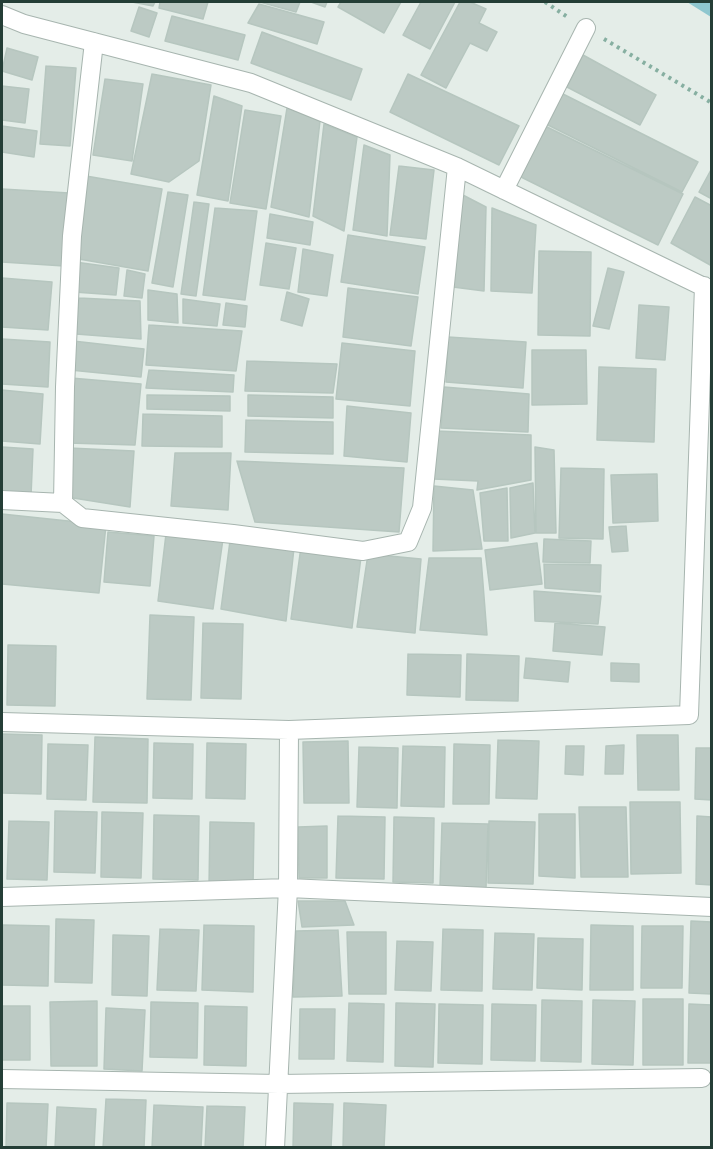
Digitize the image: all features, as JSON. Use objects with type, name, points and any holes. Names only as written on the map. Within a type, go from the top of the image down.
[{"type":"street","points":[[2,15],[94,42],[251,83],[457,167],[708,288],[689,715],[289,730],[2,722]]},
{"type":"street","points":[[504,190],[586,28]]},
{"type":"street","points":[[63,503],[72,236],[94,42]]},
{"type":"street","points":[[2,500],[63,503],[82,518],[363,551],[408,543],[422,508],[457,167]]},
{"type":"street","points":[[275,1148],[288,888],[289,730]]},
{"type":"street","points":[[2,897],[288,888],[711,907]]},
{"type":"street","points":[[2,1079],[279,1084],[702,1078]]},
{"type":"path","points":[[545,2],[711,103]]},
{"type":"water","points":[[687,2],[711,2],[711,17]]},
{"type":"building","points":[[132,2],[155,2],[153,6]]},
{"type":"building","points":[[160,2],[208,2],[203,19],[159,8]]},
{"type":"building","points":[[260,2],[300,2],[296,12]]},
{"type":"building","points":[[311,2],[327,2],[325,7]]},
{"type":"building","points":[[341,2],[401,2],[384,33],[338,7]]},
{"type":"building","points":[[421,2],[455,2],[430,49],[403,35]]},
{"type":"building","points":[[460,2],[470,2],[486,9],[479,23],[497,32],[487,51],[470,43],[446,88],[421,75]]},
{"type":"building","points":[[259,4],[324,22],[317,44],[248,23]]},
{"type":"building","points":[[139,7],[157,13],[149,37],[131,31]]},
{"type":"building","points":[[172,16],[245,35],[238,60],[165,41]]},
{"type":"building","points":[[262,32],[362,69],[351,100],[251,63]]},
{"type":"building","points":[[7,48],[38,57],[32,80],[2,71]]},
{"type":"building","points":[[583,55],[656,95],[640,125],[567,87]]},
{"type":"building","points":[[46,66],[76,68],[70,146],[40,144]]},
{"type":"building","points":[[152,74],[211,85],[199,161],[169,182],[131,174]]},
{"type":"building","points":[[408,74],[519,126],[499,165],[390,112]]},
{"type":"building","points":[[105,79],[143,84],[132,161],[93,155]]},
{"type":"building","points":[[2,86],[29,89],[25,123],[2,120]]},
{"type":"building","points":[[561,93],[698,162],[682,192],[546,124]]},
{"type":"building","points":[[214,96],[242,106],[228,201],[197,195]]},
{"type":"building","points":[[287,108],[320,121],[309,217],[271,207]]},
{"type":"building","points":[[245,110],[281,116],[266,209],[230,203]]},
{"type":"building","points":[[324,124],[357,137],[344,231],[313,216]]},
{"type":"building","points":[[543,125],[683,194],[658,245],[517,175]]},
{"type":"building","points":[[2,126],[37,131],[34,157],[2,152]]},
{"type":"building","points":[[364,145],[390,155],[387,236],[353,230]]},
{"type":"building","points":[[399,166],[434,170],[426,239],[390,235]]},
{"type":"building","points":[[712,168],[712,199],[699,192]]},
{"type":"building","points":[[86,176],[162,189],[148,271],[73,258]]},
{"type":"building","points":[[2,189],[69,193],[64,266],[2,262]]},
{"type":"building","points":[[168,192],[188,195],[173,287],[152,283]]},
{"type":"building","points":[[459,193],[486,207],[484,291],[453,287]]},
{"type":"building","points":[[695,197],[712,206],[712,266],[671,243]]},
{"type":"building","points":[[194,202],[209,204],[196,296],[181,294]]},
{"type":"building","points":[[215,208],[257,211],[245,300],[203,295]]},
{"type":"building","points":[[492,208],[536,225],[532,293],[491,291]]},
{"type":"building","points":[[270,214],[313,222],[310,245],[267,238]]},
{"type":"building","points":[[348,235],[425,247],[418,294],[341,282]]},
{"type":"building","points":[[266,243],[296,248],[289,289],[260,285]]},
{"type":"building","points":[[303,249],[333,255],[327,296],[298,292]]},
{"type":"building","points":[[539,251],[591,252],[590,336],[538,335]]},
{"type":"building","points":[[75,262],[119,268],[116,295],[74,292]]},
{"type":"building","points":[[608,268],[624,272],[609,329],[593,326]]},
{"type":"building","points":[[127,270],[145,274],[142,298],[124,296]]},
{"type":"building","points":[[2,278],[52,282],[48,330],[2,327]]},
{"type":"building","points":[[348,288],[418,297],[411,346],[343,337]]},
{"type":"building","points":[[148,290],[177,294],[178,323],[148,320]]},
{"type":"building","points":[[287,292],[309,299],[302,326],[281,320]]},
{"type":"building","points":[[79,298],[140,301],[141,339],[76,334]]},
{"type":"building","points":[[183,299],[220,304],[217,326],[183,323]]},
{"type":"building","points":[[226,303],[247,306],[245,327],[223,325]]},
{"type":"building","points":[[639,305],[669,307],[665,360],[636,358]]},
{"type":"building","points":[[149,325],[242,331],[236,371],[146,365]]},
{"type":"building","points":[[448,337],[526,342],[523,388],[446,382]]},
{"type":"building","points":[[2,339],[50,342],[48,387],[2,384]]},
{"type":"building","points":[[73,341],[144,349],[141,377],[70,370]]},
{"type":"building","points":[[342,343],[415,351],[410,406],[336,399]]},
{"type":"building","points":[[532,350],[586,350],[587,404],[532,405]]},
{"type":"building","points":[[247,361],[337,364],[333,393],[245,391]]},
{"type":"building","points":[[599,367],[656,369],[654,442],[597,440]]},
{"type":"building","points":[[149,370],[234,375],[233,392],[146,388]]},
{"type":"building","points":[[71,378],[141,384],[135,445],[68,443]]},
{"type":"building","points":[[444,387],[529,394],[528,432],[441,428]]},
{"type":"building","points":[[2,390],[43,394],[40,444],[2,441]]},
{"type":"building","points":[[147,395],[230,396],[230,411],[147,409]]},
{"type":"building","points":[[248,395],[333,397],[333,418],[248,416]]},
{"type":"building","points":[[347,406],[411,413],[407,462],[344,456]]},
{"type":"building","points":[[143,414],[222,416],[222,447],[142,446]]},
{"type":"building","points":[[246,420],[333,422],[333,454],[245,452]]},
{"type":"building","points":[[436,431],[531,435],[531,480],[477,490],[478,481],[434,479]]},
{"type":"building","points":[[2,447],[33,449],[31,496],[2,494]]},
{"type":"building","points":[[535,447],[554,450],[556,533],[536,533]]},
{"type":"building","points":[[69,448],[134,451],[130,507],[67,497]]},
{"type":"building","points":[[175,453],[231,453],[228,510],[171,506]]},
{"type":"building","points":[[237,461],[404,468],[399,532],[255,522]]},
{"type":"building","points":[[561,468],[604,469],[603,539],[559,538]]},
{"type":"building","points":[[657,474],[658,521],[613,523],[611,475]]},
{"type":"building","points":[[533,483],[535,533],[511,538],[510,488]]},
{"type":"building","points":[[434,486],[473,490],[482,549],[433,551]]},
{"type":"building","points":[[507,488],[508,541],[484,541],[480,493]]},
{"type":"building","points":[[2,514],[106,525],[99,593],[2,584]]},
{"type":"building","points":[[626,526],[628,551],[612,552],[609,527]]},
{"type":"building","points":[[108,532],[154,536],[150,586],[104,582]]},
{"type":"building","points":[[166,534],[223,539],[213,609],[158,601]]},
{"type":"building","points":[[544,539],[591,541],[590,563],[543,562]]},
{"type":"building","points":[[230,541],[294,548],[286,621],[221,609]]},
{"type":"building","points":[[537,543],[542,584],[490,590],[485,550]]},
{"type":"building","points":[[301,547],[361,557],[352,628],[291,619]]},
{"type":"building","points":[[368,554],[421,559],[415,633],[357,627]]},
{"type":"building","points":[[429,558],[481,558],[487,635],[420,630]]},
{"type":"building","points":[[544,564],[601,565],[600,592],[545,588]]},
{"type":"building","points":[[534,591],[601,596],[598,624],[535,621]]},
{"type":"building","points":[[150,615],[194,617],[191,700],[147,699]]},
{"type":"building","points":[[203,623],[243,624],[241,699],[201,698]]},
{"type":"building","points":[[555,623],[605,627],[602,655],[553,651]]},
{"type":"building","points":[[8,645],[56,646],[55,706],[7,705]]},
{"type":"building","points":[[408,654],[461,655],[460,697],[407,695]]},
{"type":"building","points":[[467,654],[519,656],[518,701],[466,700]]},
{"type":"building","points":[[526,658],[570,662],[568,682],[524,678]]},
{"type":"building","points":[[611,663],[639,664],[639,682],[611,681]]},
{"type":"building","points":[[2,734],[42,735],[41,794],[2,793]]},
{"type":"building","points":[[637,735],[678,735],[679,790],[638,790]]},
{"type":"building","points":[[95,737],[148,739],[147,803],[93,802]]},
{"type":"building","points":[[498,740],[539,741],[537,799],[496,798]]},
{"type":"building","points":[[348,741],[349,803],[304,803],[303,742]]},
{"type":"building","points":[[154,743],[193,744],[192,799],[153,798]]},
{"type":"building","points":[[207,743],[246,744],[245,799],[206,798]]},
{"type":"building","points":[[48,744],[88,745],[86,800],[47,799]]},
{"type":"building","points":[[454,744],[490,745],[489,804],[453,804]]},
{"type":"building","points":[[624,745],[623,774],[605,774],[606,746]]},
{"type":"building","points":[[403,746],[445,747],[444,807],[401,806]]},
{"type":"building","points":[[566,746],[584,746],[583,775],[565,774]]},
{"type":"building","points":[[359,747],[398,748],[397,808],[357,807]]},
{"type":"building","points":[[696,748],[712,748],[712,800],[695,799]]},
{"type":"building","points":[[630,802],[680,802],[681,873],[631,874]]},
{"type":"building","points":[[579,807],[626,807],[628,877],[581,877]]},
{"type":"building","points":[[55,811],[97,812],[95,873],[54,872]]},
{"type":"building","points":[[102,812],[143,813],[141,878],[101,877]]},
{"type":"building","points":[[539,814],[575,814],[575,878],[539,876]]},
{"type":"building","points":[[154,815],[199,816],[198,880],[153,879]]},
{"type":"building","points":[[338,816],[385,817],[384,879],[336,878]]},
{"type":"building","points":[[697,816],[712,817],[712,885],[696,884]]},
{"type":"building","points":[[394,817],[434,818],[433,883],[393,882]]},
{"type":"building","points":[[9,821],[49,822],[47,880],[7,879]]},
{"type":"building","points":[[489,821],[535,822],[533,884],[488,883]]},
{"type":"building","points":[[210,822],[254,823],[253,887],[209,886]]},
{"type":"building","points":[[442,823],[488,824],[486,888],[440,887]]},
{"type":"building","points":[[327,826],[327,878],[299,878],[298,827]]},
{"type":"building","points":[[298,901],[345,901],[354,925],[302,927]]},
{"type":"building","points":[[56,919],[94,920],[92,983],[55,982]]},
{"type":"building","points":[[691,921],[712,922],[712,994],[689,993]]},
{"type":"building","points":[[3,925],[49,926],[48,986],[2,985]]},
{"type":"building","points":[[204,925],[254,926],[253,992],[202,990]]},
{"type":"building","points":[[591,925],[633,926],[633,990],[590,990]]},
{"type":"building","points":[[642,926],[683,926],[682,988],[641,988]]},
{"type":"building","points":[[160,929],[199,930],[196,991],[157,990]]},
{"type":"building","points":[[443,929],[483,930],[482,991],[441,990]]},
{"type":"building","points":[[338,930],[342,996],[293,997],[296,931]]},
{"type":"building","points":[[347,932],[386,932],[386,994],[349,994]]},
{"type":"building","points":[[495,933],[534,934],[532,990],[493,989]]},
{"type":"building","points":[[113,935],[149,936],[147,996],[112,995]]},
{"type":"building","points":[[538,938],[583,939],[582,990],[537,988]]},
{"type":"building","points":[[397,941],[433,942],[431,991],[395,990]]},
{"type":"building","points":[[643,999],[683,999],[683,1065],[643,1065]]},
{"type":"building","points":[[542,1000],[582,1001],[581,1062],[541,1061]]},
{"type":"building","points":[[593,1000],[635,1001],[633,1065],[592,1064]]},
{"type":"building","points":[[97,1001],[97,1066],[51,1066],[50,1002]]},
{"type":"building","points":[[151,1002],[198,1003],[197,1058],[150,1057]]},
{"type":"building","points":[[349,1003],[384,1004],[383,1062],[347,1061]]},
{"type":"building","points":[[396,1003],[435,1004],[433,1067],[395,1066]]},
{"type":"building","points":[[439,1004],[483,1005],[482,1064],[438,1063]]},
{"type":"building","points":[[492,1004],[536,1005],[535,1061],[491,1060]]},
{"type":"building","points":[[689,1004],[712,1005],[712,1063],[688,1063]]},
{"type":"building","points":[[2,1006],[30,1006],[30,1060],[2,1060]]},
{"type":"building","points":[[205,1006],[247,1007],[246,1066],[204,1065]]},
{"type":"building","points":[[106,1008],[145,1010],[142,1071],[104,1069]]},
{"type":"building","points":[[300,1009],[335,1009],[334,1059],[299,1059]]},
{"type":"building","points":[[106,1099],[146,1100],[144,1148],[103,1148]]},
{"type":"building","points":[[7,1103],[48,1104],[46,1148],[6,1148]]},
{"type":"building","points":[[294,1103],[333,1104],[331,1148],[293,1148]]},
{"type":"building","points":[[344,1103],[386,1105],[384,1148],[343,1148]]},
{"type":"building","points":[[154,1105],[203,1107],[201,1148],[152,1148]]},
{"type":"building","points":[[207,1106],[245,1107],[243,1148],[205,1148]]},
{"type":"building","points":[[57,1107],[96,1109],[94,1148],[55,1148]]}]
